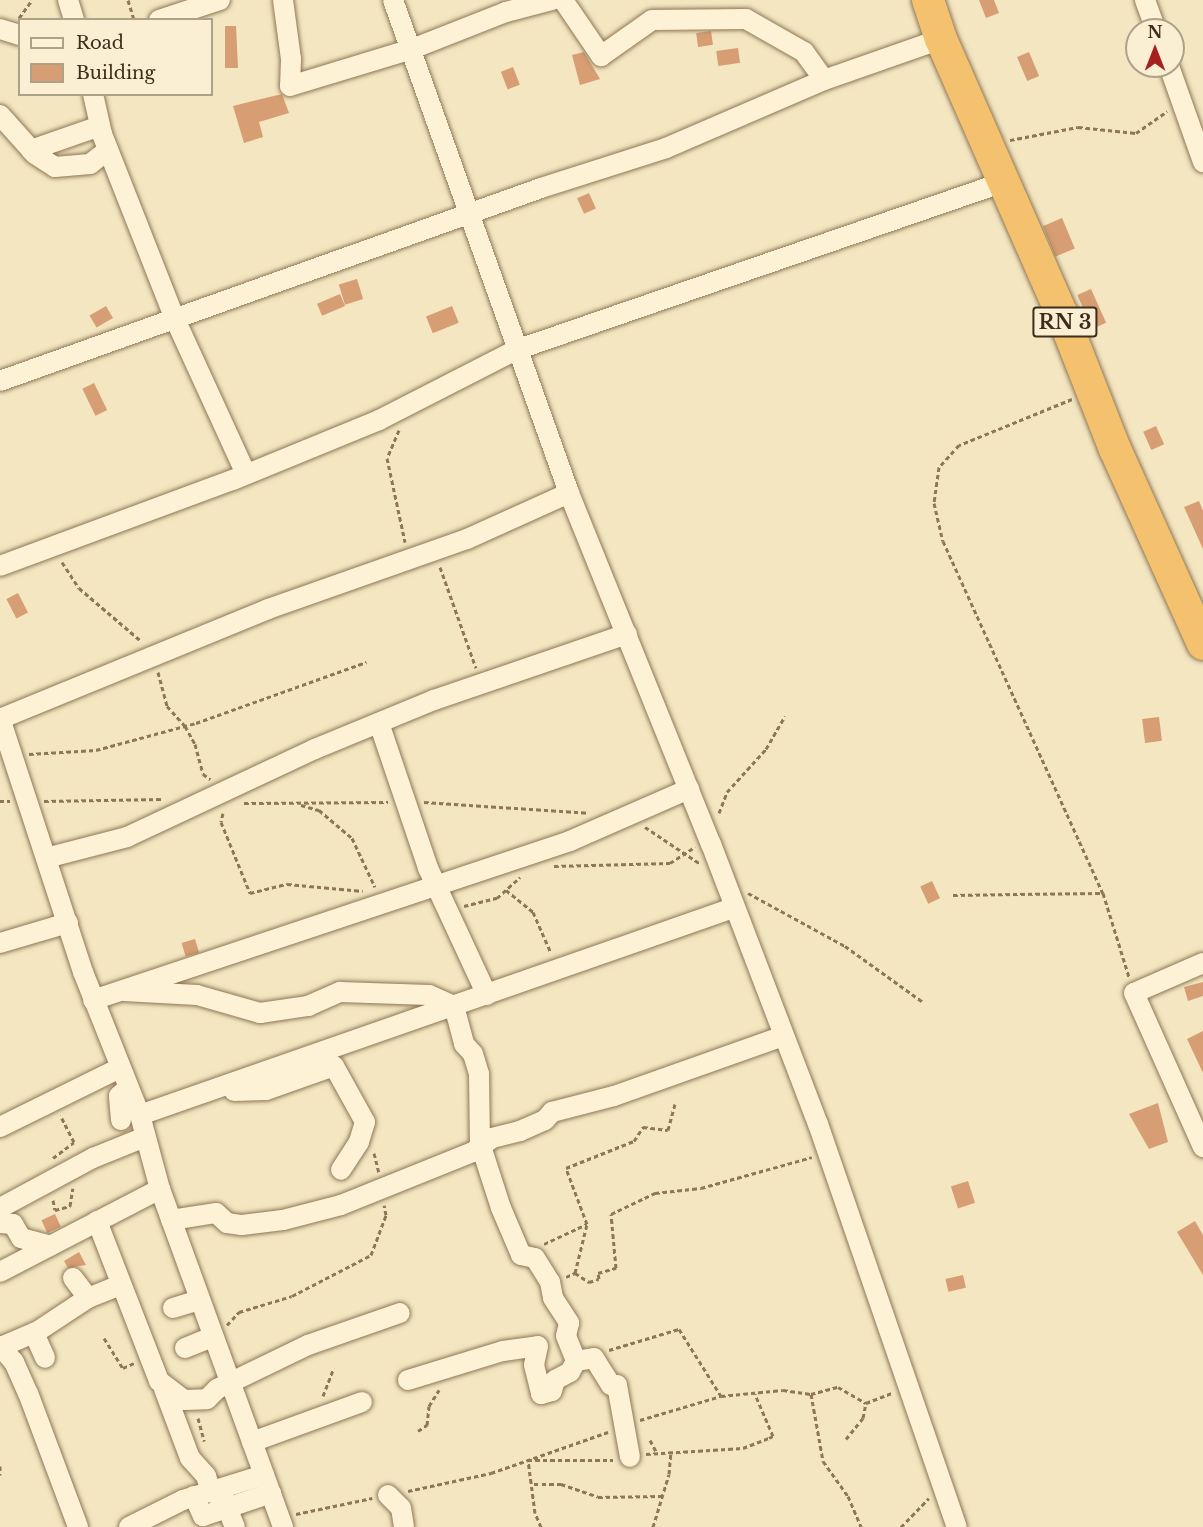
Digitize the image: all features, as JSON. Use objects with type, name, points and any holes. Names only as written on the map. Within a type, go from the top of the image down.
[{"type":"highway","name":"RN 3","points":[[928,0],[941,39],[988,144],[1167,569],[1203,644]]},
{"type":"street","points":[[68,0],[73,18]]},
{"type":"street","points":[[165,18],[220,0]]},
{"type":"street","points":[[283,0],[290,86],[412,49],[506,12],[552,0]]},
{"type":"street","points":[[393,0],[471,216],[516,350],[569,493],[689,789],[827,1152],[864,1266],[909,1386],[957,1527]]},
{"type":"street","points":[[563,0],[601,56],[652,20],[746,19],[804,52],[824,80]]},
{"type":"street","points":[[1144,0],[1151,18]]},
{"type":"street","points":[[0,29],[18,34]]},
{"type":"street","points":[[0,381],[471,216],[541,188],[666,148],[824,80],[941,39]]},
{"type":"street","points":[[1173,78],[1203,162]]},
{"type":"street","points":[[93,96],[108,150],[175,319],[246,474]]},
{"type":"street","points":[[0,115],[31,150],[55,167],[90,164],[108,150]]},
{"type":"street","points":[[31,150],[100,126]]},
{"type":"street","points":[[0,566],[246,474],[379,420],[516,350],[1004,182]]},
{"type":"street","points":[[282,1523],[212,1338],[160,1189],[145,1137],[130,1118],[128,1088],[93,1000],[0,718],[268,609],[467,539],[569,493]]},
{"type":"street","points":[[46,858],[128,837],[208,798],[434,700],[627,634]]},
{"type":"street","points":[[379,723],[438,887],[487,995]]},
{"type":"street","points":[[93,1000],[438,887],[570,841],[689,789]]},
{"type":"street","points":[[130,1118],[733,908]]},
{"type":"street","points":[[0,943],[68,923]]},
{"type":"street","points":[[1203,963],[1134,993],[1203,1148]]},
{"type":"street","points":[[124,990],[197,995],[261,1013],[308,1006],[340,992],[429,995],[454,1006]]},
{"type":"street","points":[[454,1006],[464,1044],[473,1054],[479,1074],[480,1143],[501,1208],[521,1255],[535,1258],[550,1282],[554,1298],[569,1323],[566,1336],[585,1360],[612,1385],[617,1385],[630,1457]]},
{"type":"street","points":[[171,1220],[216,1213],[227,1222],[242,1225],[284,1220],[341,1205],[384,1185],[473,1152],[480,1143],[520,1131],[545,1120],[552,1112],[614,1096],[783,1036]]},
{"type":"street","points":[[159,1109],[174,1111],[225,1093],[266,1090],[334,1066],[365,1122],[359,1142],[341,1170]]},
{"type":"street","points":[[0,1127],[120,1068]]},
{"type":"street","points":[[50,1246],[21,1238],[1,1210],[66,1171],[121,1154],[145,1137]]},
{"type":"street","points":[[0,1272],[160,1189]]},
{"type":"street","points":[[97,1221],[120,1285],[190,1458],[206,1476],[203,1516],[227,1507],[267,1484]]},
{"type":"street","points":[[73,1278],[88,1298]]},
{"type":"street","points":[[78,1527],[28,1393],[14,1362],[0,1347],[43,1333],[88,1298],[120,1285]]},
{"type":"street","points":[[172,1308],[199,1300]]},
{"type":"street","points":[[164,1389],[184,1400],[204,1400],[228,1383],[308,1345],[400,1313]]},
{"type":"street","points":[[43,1333],[45,1358]]},
{"type":"street","points":[[185,1348],[212,1338]]},
{"type":"street","points":[[408,1380],[444,1368],[538,1346],[534,1365],[541,1394],[552,1391],[555,1380],[585,1360]]},
{"type":"street","points":[[252,1442],[319,1415],[362,1402]]},
{"type":"street","points":[[129,1527],[203,1493],[267,1484]]},
{"type":"street","points":[[388,1495],[400,1509],[404,1527]]},
{"type":"street","points":[[227,1507],[234,1527]]},
{"type":"path","points":[[128,0],[133,18]]},
{"type":"path","points":[[988,144],[1078,128],[1136,132],[1182,101]]},
{"type":"path","points":[[1092,391],[959,445],[939,467],[934,504],[943,541],[1103,893],[1134,993]]},
{"type":"path","points":[[13,758],[37,752],[96,750],[196,723],[366,662]]},
{"type":"path","points":[[208,798],[296,804],[408,801],[594,813]]},
{"type":"path","points":[[0,801],[172,799]]},
{"type":"path","points":[[296,804],[319,810],[352,838],[378,893]]},
{"type":"path","points":[[629,815],[723,879],[844,946],[923,1002]]},
{"type":"path","points":[[506,890],[533,912],[559,969]]},
{"type":"path","points":[[953,895],[1103,893]]},
{"type":"path","points":[[575,1273],[587,1224],[566,1168],[634,1141],[643,1127],[668,1130],[675,1104]]},
{"type":"path","points":[[212,1338],[239,1312],[292,1296],[371,1256],[386,1215],[384,1185],[365,1122]]},
{"type":"path","points":[[575,1273],[589,1282],[599,1279],[598,1273],[616,1268],[611,1214],[655,1193],[701,1188],[779,1169],[827,1152]]},
{"type":"path","points":[[55,1210],[70,1206],[73,1187],[66,1171]]},
{"type":"path","points":[[521,1255],[587,1224]]},
{"type":"path","points":[[550,1282],[575,1273]]},
{"type":"path","points":[[585,1360],[617,1347],[679,1329],[721,1395]]},
{"type":"path","points":[[104,1338],[123,1368],[150,1357]]},
{"type":"path","points":[[319,1415],[334,1368]]},
{"type":"path","points":[[418,1431],[428,1425],[429,1406],[442,1381],[444,1368]]},
{"type":"path","points":[[866,1403],[909,1386]]},
{"type":"path","points":[[282,1523],[388,1495],[491,1473],[721,1395],[783,1390],[811,1394],[838,1387],[866,1403]]},
{"type":"path","points":[[528,1460],[600,1461],[671,1451],[743,1448],[773,1436],[755,1394]]},
{"type":"path","points":[[811,1394],[823,1461],[848,1497],[861,1527]]},
{"type":"path","points":[[190,1458],[208,1452],[198,1418],[206,1412],[204,1400]]},
{"type":"path","points":[[846,1439],[863,1418],[866,1403]]},
{"type":"path","points":[[650,1440],[657,1453]]},
{"type":"path","points":[[653,1527],[671,1451]]},
{"type":"path","points":[[528,1460],[534,1485],[535,1513],[541,1527]]},
{"type":"path","points":[[0,1466],[0,1475]]},
{"type":"path","points":[[901,1527],[942,1483]]},
{"type":"path","points":[[534,1485],[561,1485],[598,1497],[662,1496]]},
{"type":"building","points":[[979,0],[994,0],[999,13],[986,18]]},
{"type":"building","points":[[225,26],[236,26],[238,68],[225,68]]},
{"type":"building","points":[[711,31],[713,45],[698,47],[696,33]]},
{"type":"building","points":[[738,48],[740,63],[718,66],[716,51]]},
{"type":"building","points":[[584,52],[600,79],[580,85],[572,55]]},
{"type":"building","points":[[1029,52],[1039,76],[1027,81],[1017,57]]},
{"type":"building","points":[[513,67],[520,85],[508,89],[501,72]]},
{"type":"building","points":[[282,94],[289,113],[259,122],[263,137],[244,143],[233,106]]},
{"type":"building","points":[[589,193],[596,209],[584,214],[577,198]]},
{"type":"building","points":[[1062,218],[1075,248],[1056,257],[1043,226]]},
{"type":"building","points":[[357,279],[363,299],[345,305],[339,285]]},
{"type":"building","points":[[1091,289],[1106,323],[1092,329],[1077,295]]},
{"type":"building","points":[[340,294],[345,306],[322,316],[317,304]]},
{"type":"building","points":[[106,306],[113,318],[97,328],[90,316]]},
{"type":"building","points":[[452,306],[459,323],[433,333],[426,316]]},
{"type":"building","points":[[94,383],[107,410],[95,416],[82,389]]},
{"type":"building","points":[[1156,426],[1164,444],[1151,450],[1143,432]]},
{"type":"building","points":[[1199,501],[1203,511],[1203,549],[1184,507]]},
{"type":"building","points":[[18,593],[28,613],[16,619],[6,599]]},
{"type":"building","points":[[1159,717],[1162,741],[1145,743],[1142,719]]},
{"type":"building","points":[[932,881],[940,898],[928,904],[920,886]]},
{"type":"building","points":[[195,939],[199,952],[186,956],[182,943]]},
{"type":"building","points":[[1203,982],[1203,996],[1188,1001],[1184,987]]},
{"type":"building","points":[[1203,1031],[1203,1073],[1187,1039]]},
{"type":"building","points":[[1158,1103],[1168,1142],[1149,1149],[1129,1114]]},
{"type":"building","points":[[968,1181],[975,1203],[958,1208],[951,1187]]},
{"type":"building","points":[[55,1214],[61,1227],[47,1233],[41,1220]]},
{"type":"building","points":[[1195,1221],[1203,1235],[1203,1275],[1177,1232]]},
{"type":"building","points":[[79,1252],[86,1265],[68,1268],[64,1261]]},
{"type":"building","points":[[963,1275],[966,1288],[948,1292],[945,1279]]}]
